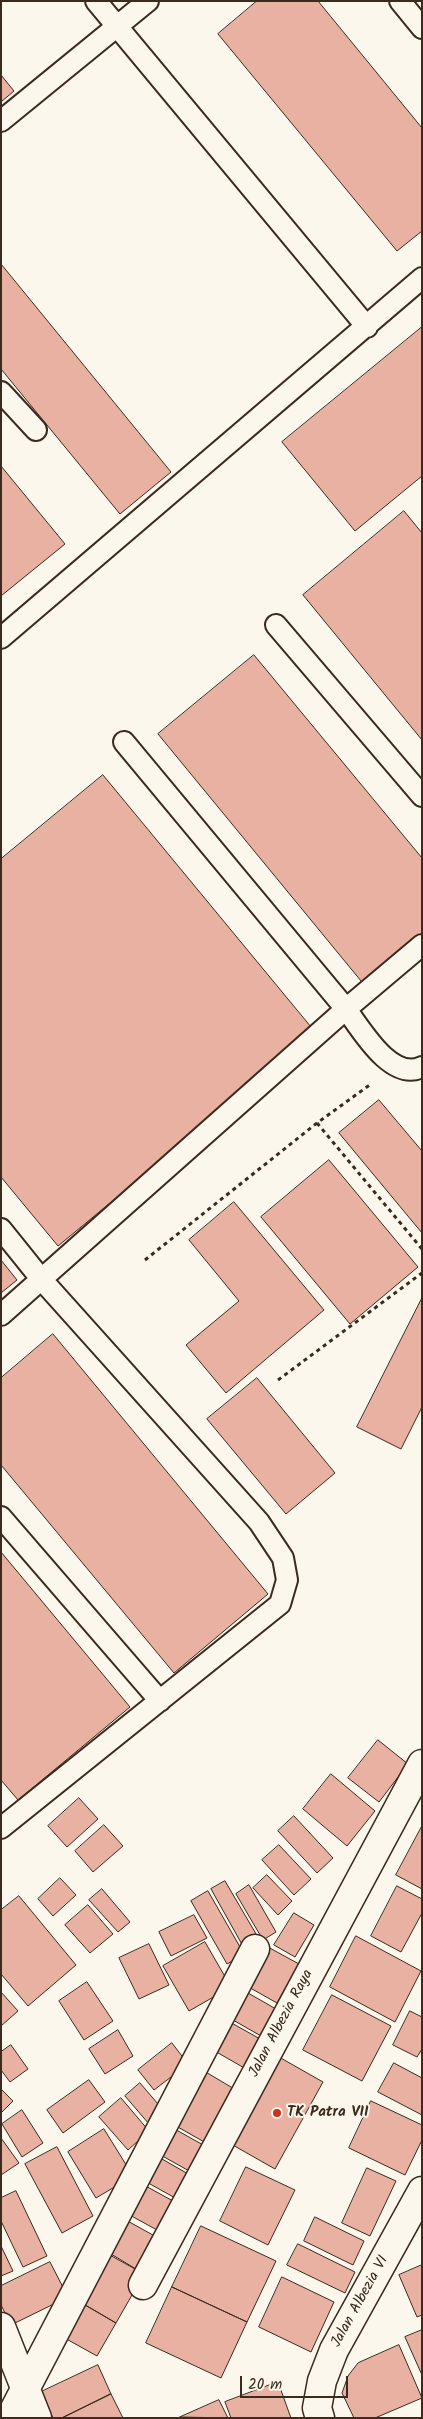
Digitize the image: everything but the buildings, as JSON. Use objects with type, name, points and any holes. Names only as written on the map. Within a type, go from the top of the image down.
[{"type":"street","name":"Jalan Albezia Raya","points":[[143,2285],[422,1764]]},
{"type":"street","points":[[10,2418],[255,1949]]},
{"type":"street","name":"Jalan Albezia VI","points":[[320,2418],[317,2408],[322,2381],[334,2350],[414,2216],[422,2191]]},
{"type":"street","points":[[1,2327],[37,2418]]},
{"type":"lane","points":[[96,1],[116,28],[367,327]]},
{"type":"lane","points":[[1,121],[148,1]]},
{"type":"lane","points":[[400,1],[422,28]]},
{"type":"lane","points":[[1,638],[422,278]]},
{"type":"lane","points":[[1,392],[36,430]]},
{"type":"lane","points":[[276,625],[422,796]]},
{"type":"lane","points":[[124,742],[346,1009],[377,1050],[395,1066],[416,1070],[422,1067]]},
{"type":"lane","points":[[1,1315],[346,1009],[422,946]]},
{"type":"lane","points":[[1,1229],[42,1280],[259,1522],[283,1558],[287,1580],[280,1604],[1,1828]]},
{"type":"lane","points":[[1,1517],[160,1701]]},
{"type":"path","points":[[145,1260],[317,1123],[395,1066]]},
{"type":"path","points":[[317,1123],[422,1250]]},
{"type":"path","points":[[278,1380],[422,1273]]},
{"type":"place","name":"TK Patra VII","points":[[277,2113]]}]
